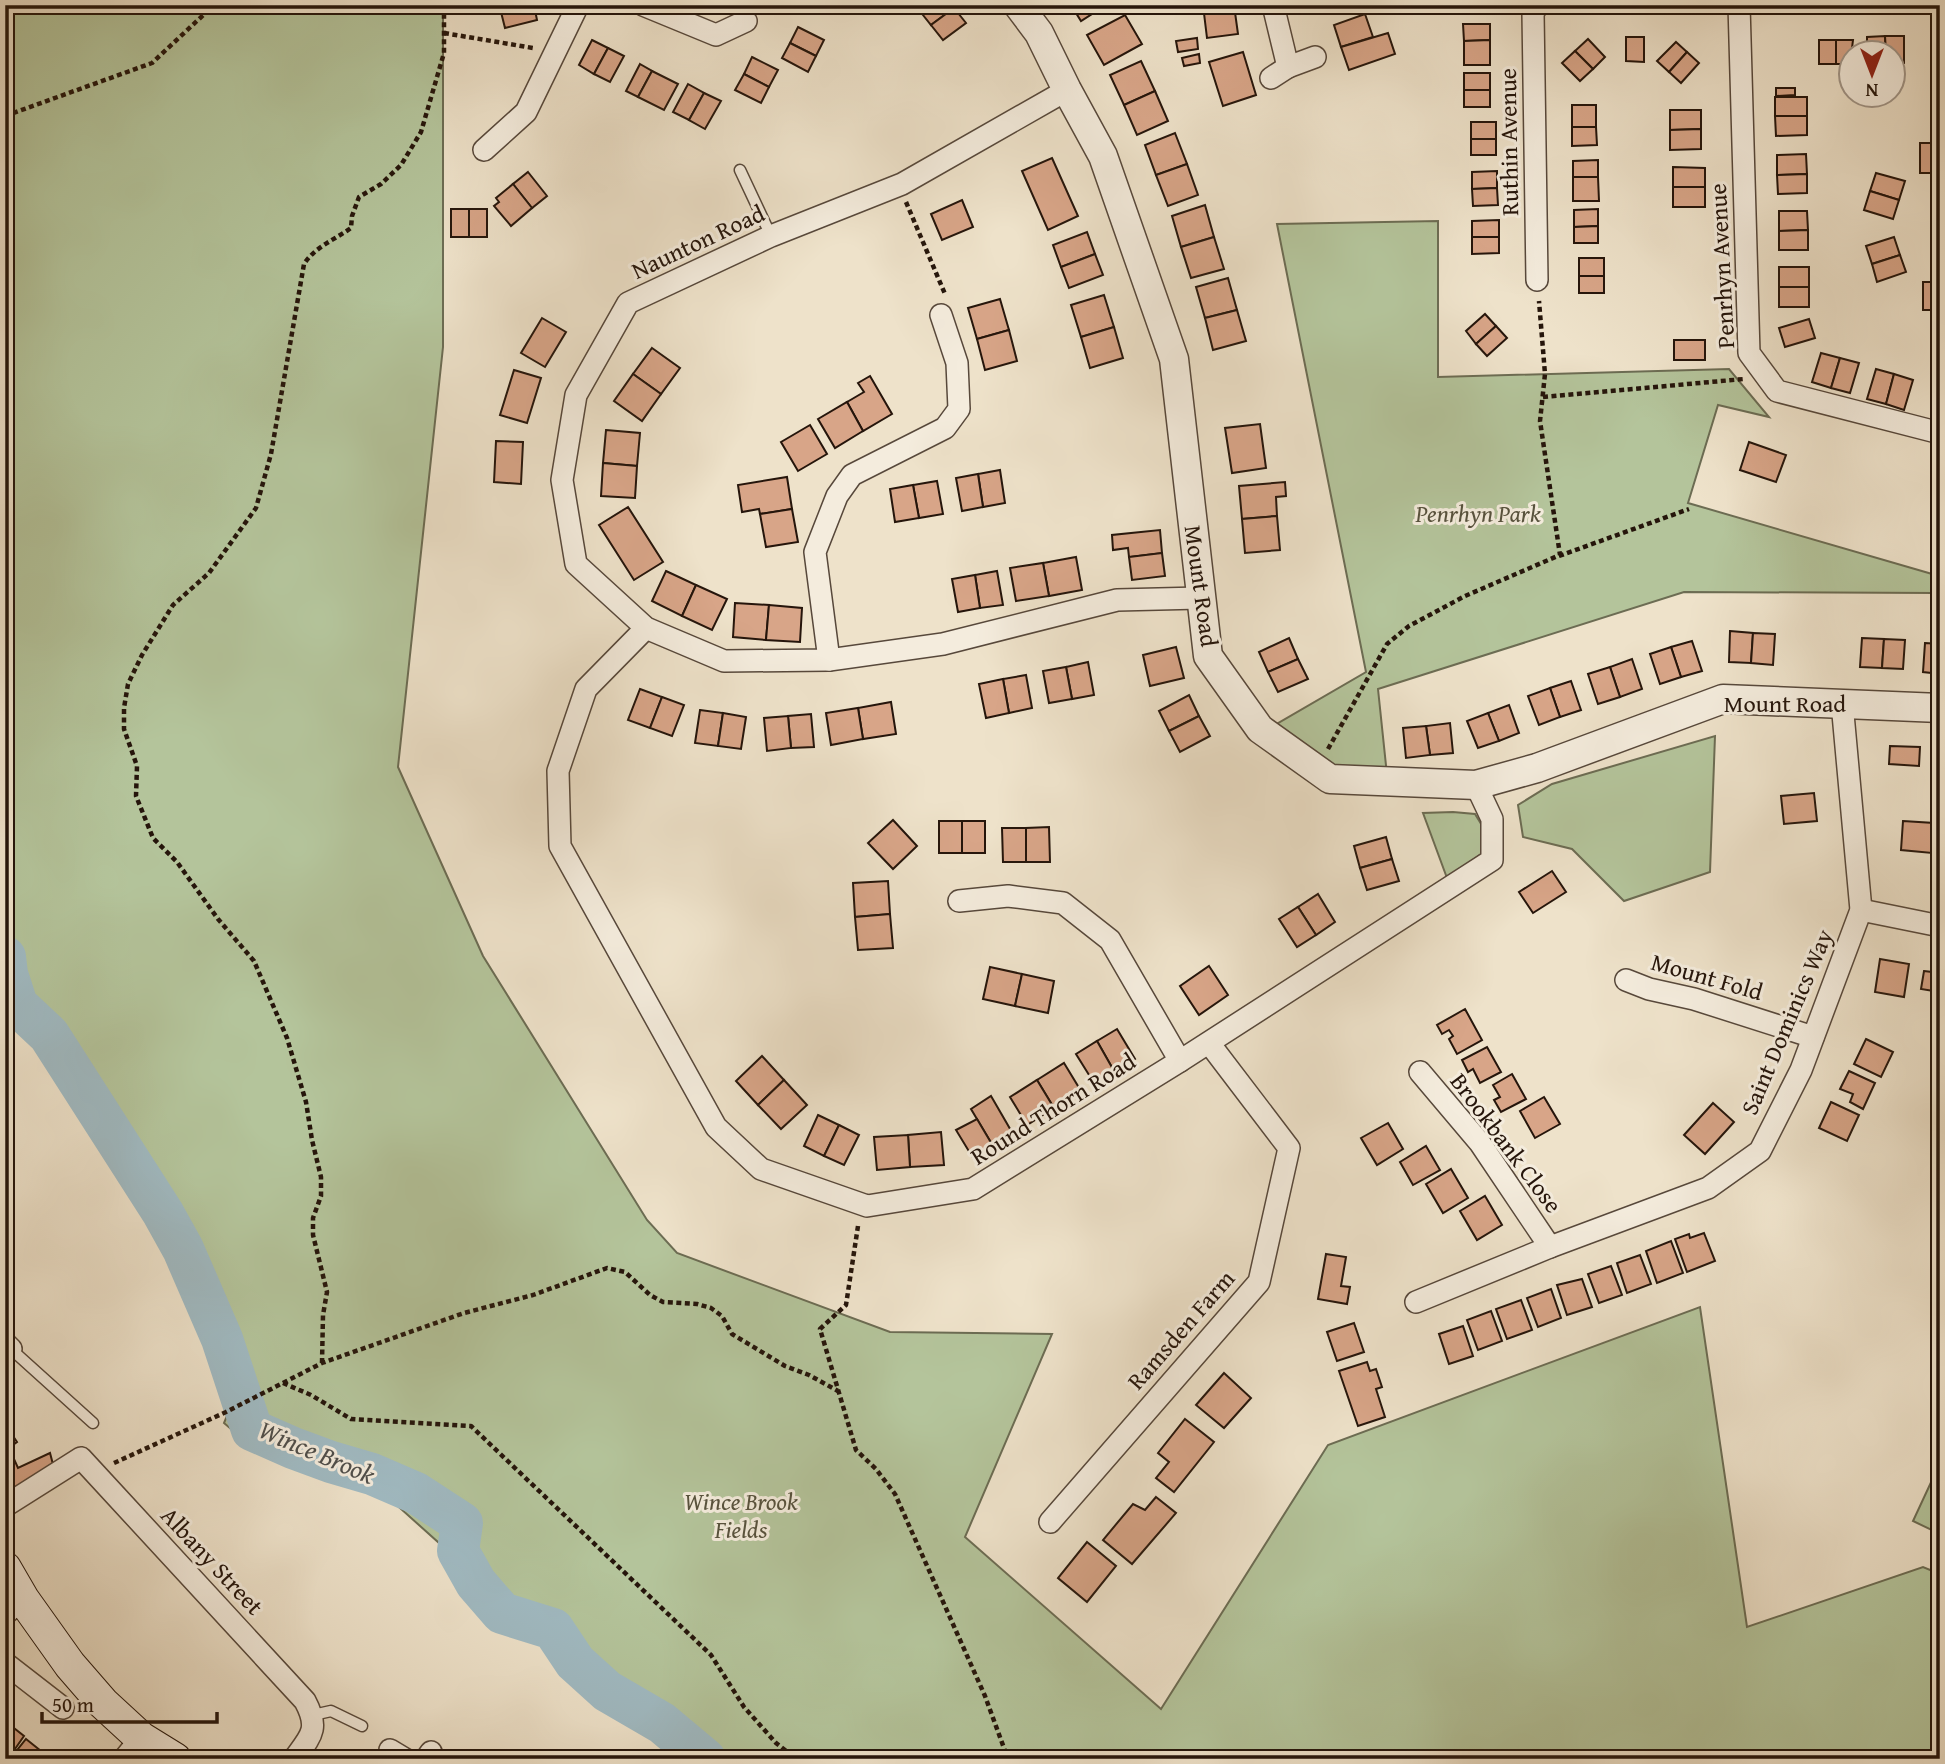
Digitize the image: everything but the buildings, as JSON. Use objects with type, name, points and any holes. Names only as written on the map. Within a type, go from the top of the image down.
[{"type":"main road","points":[[5,1568],[14,1606],[103,1703],[132,1748],[175,1759]]},
{"type":"street","points":[[484,150],[526,112],[578,5]]},
{"type":"street","points":[[643,5],[716,35],[746,21]]},
{"type":"street","name":"Mount Road","points":[[1018,5],[1039,33],[1102,156],[1174,359],[1208,656],[1260,729],[1330,779],[1475,785],[1537,768],[1723,699],[1940,708]]},
{"type":"street","points":[[1273,5],[1280,72],[1315,57]]},
{"type":"street","name":"Ruthin Avenue","points":[[1538,5],[1533,13],[1538,279]]},
{"type":"street","name":"Penrhyn Avenue","points":[[1740,5],[1749,353],[1777,391],[1940,433]]},
{"type":"street","name":"Naunton Road","points":[[1067,90],[899,186],[771,236],[628,303],[576,395],[562,481],[576,564],[646,628],[724,662],[829,660],[943,643],[1116,600],[1200,598]]},
{"type":"street","points":[[829,660],[815,552],[838,496],[852,475],[945,428],[959,410],[957,363],[941,315]]},
{"type":"street","name":"Round Thorn Road","points":[[646,628],[586,689],[558,771],[560,846],[716,1127],[761,1169],[867,1206],[973,1189],[1209,1043],[1492,860],[1492,819],[1475,785]]},
{"type":"street","name":"Saint Dominics Way","points":[[1416,1302],[1550,1247],[1708,1188],[1760,1151],[1801,1070],[1861,910],[1842,703]]},
{"type":"street","points":[[958,901],[1008,896],[1063,903],[1111,940],[1180,1061]]},
{"type":"street","points":[[1861,910],[1940,926]]},
{"type":"street","name":"Mount Fold","points":[[1626,980],[1813,1037]]},
{"type":"street","name":"Ramsden Farm","points":[[1050,1522],[1259,1282],[1289,1148],[1209,1043]]},
{"type":"street","name":"Brookbank Close","points":[[1420,1072],[1480,1143],[1550,1247]]},
{"type":"street","points":[[5,1506],[88,1465]]},
{"type":"street","name":"Albany Street","points":[[88,1465],[309,1708]]},
{"type":"street","points":[[5,1663],[62,1708]]},
{"type":"street","points":[[294,1759],[312,1735],[309,1708]]},
{"type":"lane","points":[[740,170],[771,236]]},
{"type":"lane","points":[[8,1346],[93,1423]]},
{"type":"lane","points":[[309,1708],[331,1711],[362,1726]]},
{"type":"path","points":[[5,116],[152,63],[214,5]]},
{"type":"path","points":[[322,1363],[327,1292],[313,1235],[313,1218],[321,1196],[321,1177],[306,1102],[288,1038],[254,961],[218,919],[177,862],[153,838],[142,816],[136,796],[137,766],[124,729],[124,708],[128,684],[142,655],[173,605],[209,573],[256,508],[271,454],[304,264],[312,251],[351,228],[359,197],[381,184],[401,165],[421,132],[444,53],[444,5]]},
{"type":"path","points":[[444,33],[555,51]]},
{"type":"path","points":[[899,186],[949,306],[939,310],[941,315]]},
{"type":"path","points":[[1538,279],[1545,374],[1540,421],[1560,555],[1556,557]]},
{"type":"path","points":[[1543,397],[1767,377]]},
{"type":"path","points":[[1316,769],[1387,643],[1409,626],[1454,602],[1556,557],[1689,509]]},
{"type":"path","points":[[862,1205],[846,1305],[820,1329],[856,1450],[876,1469],[895,1494],[985,1696],[1007,1759]]},
{"type":"path","points":[[88,1465],[226,1412],[322,1363],[451,1317],[533,1295],[607,1268],[625,1272],[650,1295],[663,1302],[697,1304],[711,1308],[722,1317],[732,1334],[785,1366],[838,1391]]},
{"type":"path","points":[[283,1383],[312,1395],[351,1419],[471,1426],[711,1656],[744,1707],[776,1743],[796,1759]]},
{"type":"green space","name":"Wince Brook Fields","points":[[5,5],[443,5],[443,347],[398,767],[483,956],[647,1220],[677,1253],[890,1332],[1052,1334],[965,1537],[1161,1709],[1328,1445],[1700,1307],[1747,1627],[1923,1567],[1940,1574],[1940,1759],[690,1759],[657,1727],[604,1697],[564,1661],[548,1634],[496,1618],[467,1586],[449,1552],[390,1499],[245,1441],[224,1423],[232,1404],[185,1283],[139,1194],[84,1100],[29,1032],[5,1007]]},
{"type":"green space","name":"Penrhyn Park","points":[[1438,221],[1438,377],[1729,369],[1769,417],[1718,405],[1688,503],[1939,576],[1935,593],[1684,592],[1378,689],[1387,775],[1334,773],[1275,725],[1366,672],[1277,224]]},
{"type":"green space","points":[[1715,736],[1710,872],[1624,901],[1572,849],[1523,837],[1518,805],[1552,784]]},
{"type":"green space","points":[[1423,813],[1475,814],[1486,832],[1481,854],[1447,878]]},
{"type":"green space","points":[[1940,1463],[1940,1534],[1913,1521]]},
{"type":"waterway","name":"Wince Brook","points":[[5,957],[7,974],[17,1005],[49,1035],[163,1213],[183,1249],[222,1339],[252,1430],[293,1448],[372,1474],[416,1493],[462,1523],[458,1551],[476,1583],[502,1613],[553,1629],[575,1662],[607,1691],[662,1723],[705,1759]]}]
